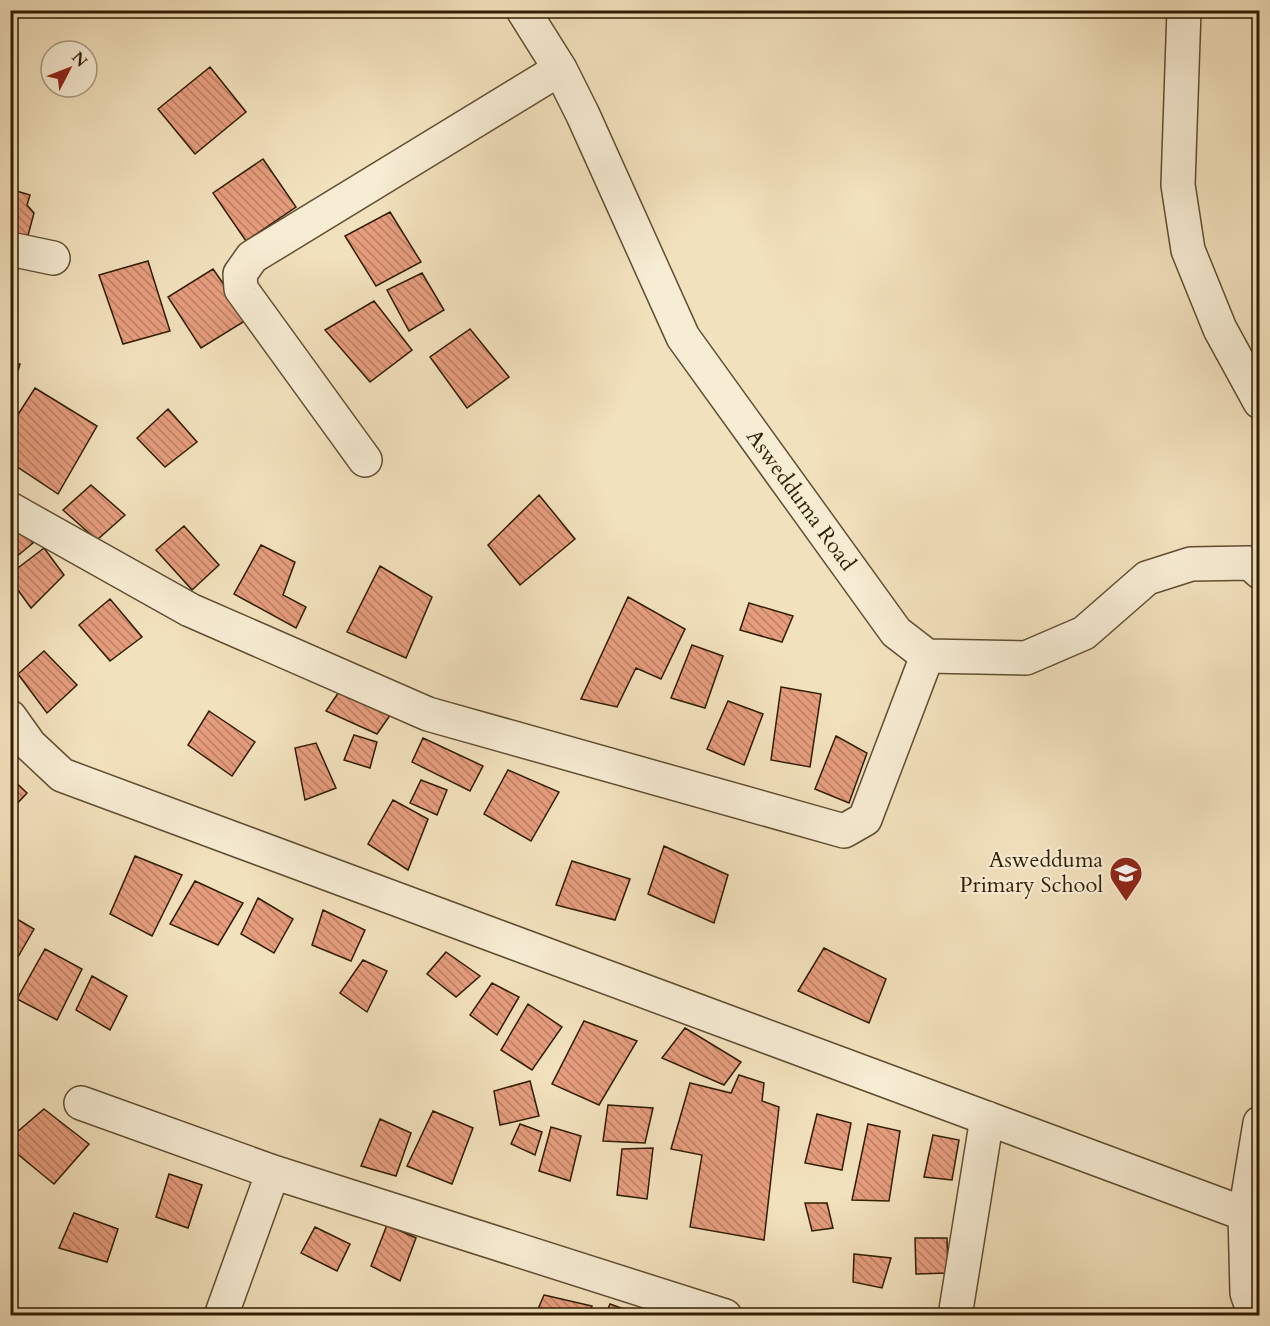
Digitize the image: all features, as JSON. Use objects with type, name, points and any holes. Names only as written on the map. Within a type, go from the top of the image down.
[{"type":"street","name":"Aswedduma Road","points":[[523,10],[560,69],[583,115],[683,337],[896,632],[927,656]]},
{"type":"street","points":[[1184,10],[1178,185],[1188,250],[1220,328],[1260,402]]},
{"type":"street","points":[[365,460],[241,289],[240,274],[252,257],[560,69]]},
{"type":"street","points":[[10,249],[53,258]]},
{"type":"street","points":[[10,509],[190,610],[428,714],[844,831],[865,819],[927,656],[1026,658],[1084,633],[1147,578],[1191,564],[1250,563],[1260,572]]},
{"type":"street","points":[[10,717],[30,745],[62,775],[1245,1214]]},
{"type":"street","points":[[81,1103],[273,1172],[725,1316]]},
{"type":"street","points":[[955,1316],[987,1118]]},
{"type":"street","points":[[1255,1316],[1247,1293],[1245,1214],[1260,1123]]},
{"type":"street","points":[[221,1316],[273,1172]]},
{"type":"building","points":[[210,67],[246,112],[195,154],[158,109]]},
{"type":"building","points":[[263,159],[296,207],[246,241],[213,193]]},
{"type":"building","points":[[10,189],[30,195],[27,205],[34,213],[26,243],[10,239]]},
{"type":"building","points":[[390,212],[421,262],[376,286],[345,236]]},
{"type":"building","points":[[148,261],[170,331],[123,344],[99,275]]},
{"type":"building","points":[[213,269],[248,319],[201,348],[168,297]]},
{"type":"building","points":[[422,273],[444,310],[409,331],[387,290]]},
{"type":"building","points":[[374,301],[412,350],[370,382],[325,330]]},
{"type":"building","points":[[470,329],[509,377],[467,408],[430,357]]},
{"type":"building","points":[[10,362],[20,364],[10,396]]},
{"type":"building","points":[[35,388],[97,426],[58,494],[10,462],[10,427]]},
{"type":"building","points":[[168,409],[197,442],[165,467],[137,438]]},
{"type":"building","points":[[91,485],[125,515],[97,540],[63,510]]},
{"type":"building","points":[[539,495],[575,539],[520,585],[488,545]]},
{"type":"building","points":[[17,525],[33,543],[10,562],[10,531]]},
{"type":"building","points":[[184,526],[219,565],[192,590],[156,550]]},
{"type":"building","points":[[261,545],[295,562],[283,595],[306,607],[296,628],[234,594]]},
{"type":"building","points":[[44,548],[64,575],[31,608],[10,579],[10,574]]},
{"type":"building","points":[[380,566],[432,597],[406,658],[347,632]]},
{"type":"building","points":[[628,597],[685,629],[661,679],[636,668],[617,707],[581,699]]},
{"type":"building","points":[[110,599],[142,637],[110,661],[79,625]]},
{"type":"building","points":[[749,603],[793,616],[782,642],[740,630]]},
{"type":"building","points":[[692,645],[723,656],[705,708],[671,698]]},
{"type":"building","points":[[44,651],[77,685],[47,713],[18,674]]},
{"type":"building","points":[[781,687],[821,694],[810,767],[771,760]]},
{"type":"building","points":[[341,689],[393,711],[377,734],[326,711]]},
{"type":"building","points":[[728,701],[763,714],[744,765],[707,749]]},
{"type":"building","points":[[209,711],[255,742],[232,776],[188,745]]},
{"type":"building","points":[[354,735],[377,742],[370,768],[344,760]]},
{"type":"building","points":[[836,736],[867,753],[849,803],[815,789]]},
{"type":"building","points":[[423,738],[483,766],[470,791],[412,762]]},
{"type":"building","points":[[316,743],[336,788],[305,800],[295,748]]},
{"type":"building","points":[[508,770],[559,792],[531,841],[484,814]]},
{"type":"building","points":[[10,777],[27,793],[10,811]]},
{"type":"building","points":[[421,780],[447,790],[437,815],[410,803]]},
{"type":"building","points":[[393,800],[428,819],[408,870],[368,844]]},
{"type":"building","points":[[664,846],[728,875],[714,923],[648,894]]},
{"type":"building","points":[[135,856],[182,875],[152,936],[110,914]]},
{"type":"building","points":[[572,861],[630,879],[615,920],[556,905]]},
{"type":"building","points":[[195,881],[243,903],[218,945],[170,924]]},
{"type":"building","points":[[258,898],[293,919],[274,953],[241,934]]},
{"type":"building","points":[[323,910],[365,930],[351,961],[312,945]]},
{"type":"building","points":[[10,915],[34,929],[11,969],[10,969]]},
{"type":"building","points":[[824,948],[886,979],[869,1023],[798,991]]},
{"type":"building","points":[[45,949],[82,969],[57,1020],[17,999]]},
{"type":"building","points":[[446,952],[480,976],[456,997],[427,974]]},
{"type":"building","points":[[363,960],[387,971],[367,1012],[340,993]]},
{"type":"building","points":[[92,976],[127,996],[110,1030],[76,1010]]},
{"type":"building","points":[[492,983],[519,997],[497,1035],[470,1015]]},
{"type":"building","points":[[528,1004],[562,1027],[532,1070],[501,1050]]},
{"type":"building","points":[[584,1021],[637,1041],[599,1105],[552,1084]]},
{"type":"building","points":[[685,1028],[741,1062],[724,1085],[662,1058]]},
{"type":"building","points":[[739,1075],[764,1083],[762,1101],[779,1107],[764,1240],[690,1227],[702,1155],[671,1149],[690,1083],[731,1093]]},
{"type":"building","points":[[530,1081],[539,1116],[500,1125],[494,1091]]},
{"type":"building","points":[[608,1105],[653,1108],[645,1143],[603,1141]]},
{"type":"building","points":[[44,1109],[89,1144],[54,1184],[10,1148],[10,1138]]},
{"type":"building","points":[[433,1111],[473,1128],[452,1184],[407,1166]]},
{"type":"building","points":[[817,1114],[851,1123],[842,1170],[805,1163]]},
{"type":"building","points":[[380,1119],[411,1133],[396,1176],[361,1166]]},
{"type":"building","points":[[520,1124],[542,1132],[535,1155],[511,1144]]},
{"type":"building","points":[[868,1124],[900,1131],[889,1201],[852,1200]]},
{"type":"building","points":[[551,1127],[581,1136],[570,1181],[539,1171]]},
{"type":"building","points":[[933,1135],[959,1140],[952,1180],[924,1177]]},
{"type":"building","points":[[653,1148],[647,1199],[617,1195],[622,1149]]},
{"type":"building","points":[[169,1174],[202,1185],[188,1228],[156,1217]]},
{"type":"building","points":[[805,1203],[827,1203],[833,1228],[812,1231]]},
{"type":"building","points":[[74,1213],[118,1229],[107,1262],[59,1248]]},
{"type":"building","points":[[387,1225],[416,1238],[400,1281],[371,1266]]},
{"type":"building","points":[[315,1227],[350,1244],[337,1271],[301,1253]]},
{"type":"building","points":[[915,1238],[947,1238],[948,1273],[916,1274]]},
{"type":"building","points":[[854,1254],[891,1258],[882,1288],[853,1282]]},
{"type":"building","points":[[10,1286],[18,1290],[10,1302]]},
{"type":"building","points":[[544,1295],[592,1306],[589,1316],[535,1316]]},
{"type":"building","points":[[610,1304],[643,1316],[605,1316]]},
{"type":"place","name":"Aswedduma Primary School","points":[[1126,902]]}]
